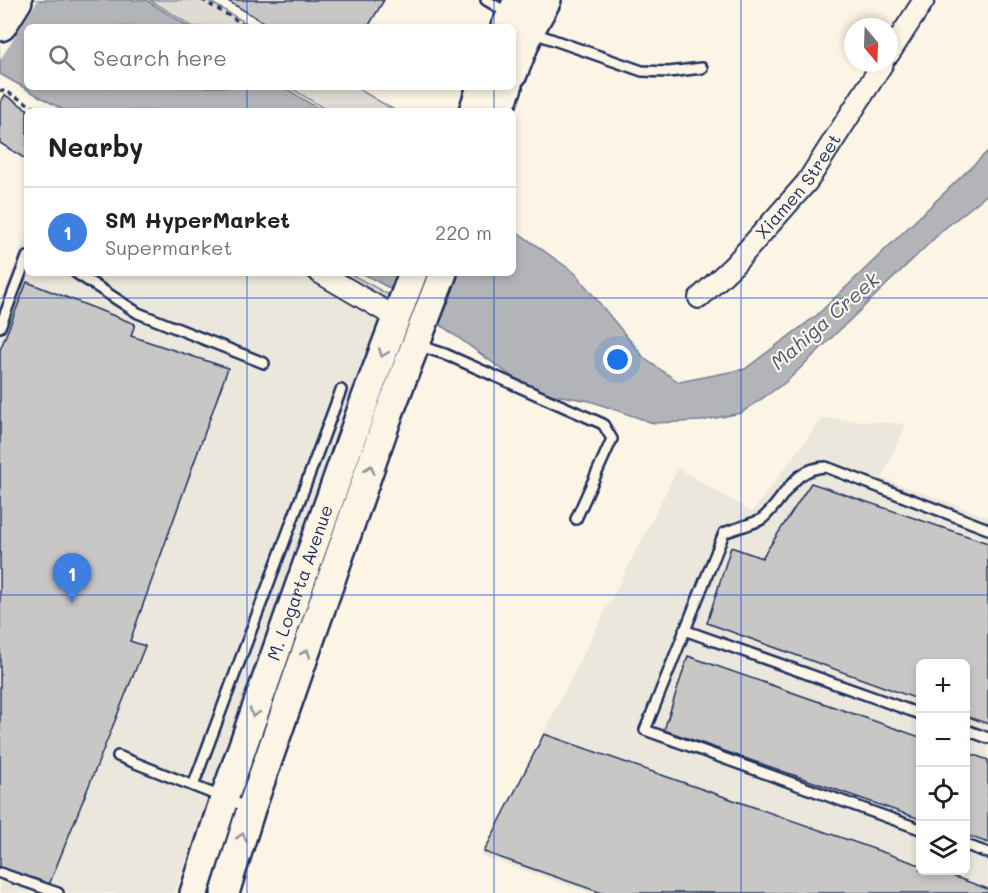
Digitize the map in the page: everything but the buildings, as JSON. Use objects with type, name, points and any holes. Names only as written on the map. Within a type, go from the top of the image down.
[{"type":"highway","points":[[0,24],[15,0]]},
{"type":"main road","points":[[516,18],[546,0]]},
{"type":"main road","points":[[474,108],[481,90]]},
{"type":"main road","points":[[500,108],[507,90]]},
{"type":"main road","name":"M. Logarta Avenue","points":[[194,893],[224,799],[364,400],[412,276]]},
{"type":"main road","name":"M. Logarta Avenue","points":[[225,893],[251,809],[386,422],[442,276]]},
{"type":"street","points":[[898,40],[924,0]]},
{"type":"street","name":"Xiamen Street","points":[[699,298],[734,265],[807,182],[877,72]]},
{"type":"street","points":[[326,276],[399,312]]},
{"type":"lane","points":[[486,0],[516,18],[642,71],[669,72],[702,68]]},
{"type":"lane","points":[[0,327],[24,265]]},
{"type":"lane","points":[[81,276],[138,313],[264,363]]},
{"type":"lane","points":[[416,345],[445,354],[603,424],[612,439],[576,519]]},
{"type":"lane","points":[[193,786],[341,390]]},
{"type":"lane","points":[[916,827],[645,730],[724,533],[762,520],[802,473],[814,467],[826,467],[988,529]]},
{"type":"lane","points":[[684,630],[918,713]]},
{"type":"lane","points":[[970,731],[988,738]]},
{"type":"lane","points":[[118,756],[251,809]]},
{"type":"lane","points":[[970,846],[988,853]]},
{"type":"lane","points":[[0,873],[58,893]]},
{"type":"path","points":[[202,0],[243,24]]},
{"type":"path","points":[[0,90],[36,108]]},
{"type":"shaded area","points":[[150,0],[207,0],[248,24],[188,24]]},
{"type":"shaded area","points":[[294,90],[360,90],[391,108],[323,108]]},
{"type":"shaded area","points":[[24,241],[24,276],[301,276],[380,322],[351,410],[175,893],[0,893],[0,303]]},
{"type":"shaded area","points":[[305,276],[354,276],[391,296],[379,320]]},
{"type":"shaded area","points":[[822,418],[906,424],[882,478],[988,517],[988,893],[591,893],[481,856],[678,468],[752,512]]},
{"type":"water","points":[[0,0],[146,0],[184,24],[24,24],[24,88],[0,74]]},
{"type":"water","points":[[28,90],[289,90],[317,108],[60,108]]},
{"type":"water","name":"Mahiga Creek","points":[[988,151],[988,194],[944,229],[786,382],[741,413],[701,421],[653,423],[590,401],[532,391],[389,288],[367,276],[516,276],[516,231],[575,273],[645,359],[679,382],[745,369],[817,315]]},
{"type":"pier","points":[[0,0],[38,0],[0,60]]},
{"type":"place","name":"SM HyperMarket","points":[[72,603]]}]
